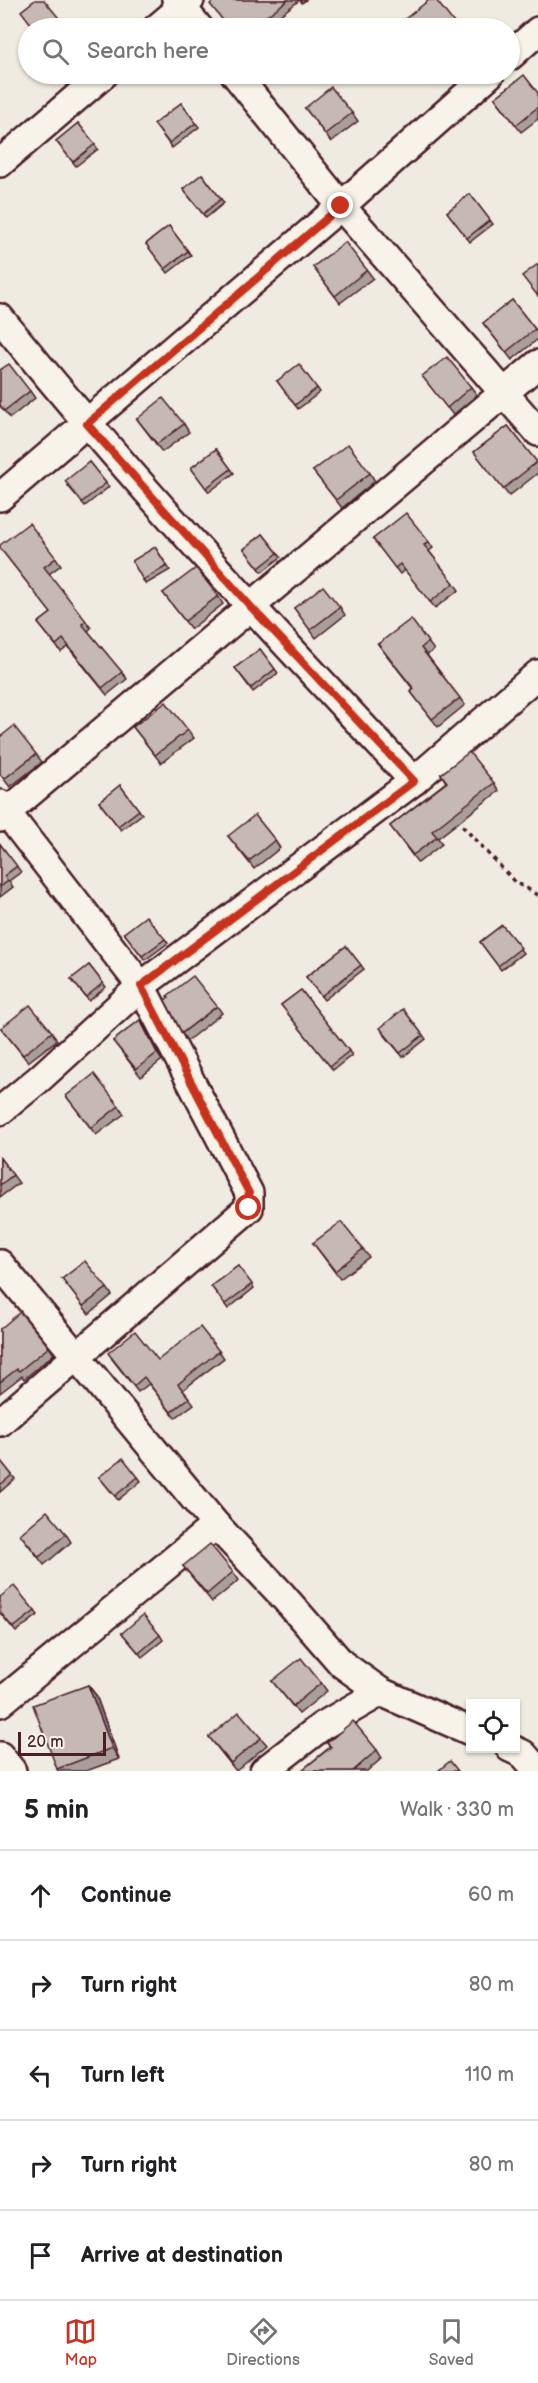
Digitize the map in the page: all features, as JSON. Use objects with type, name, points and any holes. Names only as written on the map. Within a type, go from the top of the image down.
[{"type":"street","points":[[167,18],[183,2],[193,18]]},
{"type":"street","points":[[520,47],[538,31]]},
{"type":"street","points":[[0,163],[92,84]]},
{"type":"street","points":[[243,84],[341,206],[538,432]]},
{"type":"street","points":[[0,497],[341,206],[479,84]]},
{"type":"street","points":[[0,318],[87,424],[252,608],[414,781]]},
{"type":"street","points":[[0,1422],[249,1208],[249,1193],[141,986],[2,811],[252,608],[538,364]]},
{"type":"street","points":[[0,1111],[39,1079],[141,986],[414,781],[538,674]]},
{"type":"street","points":[[0,1264],[216,1525],[282,1594],[342,1664],[381,1692],[466,1729]]},
{"type":"street","points":[[0,1703],[216,1525]]},
{"type":"street","points":[[264,1771],[322,1726],[381,1692]]},
{"type":"street","points":[[520,1753],[538,1771]]},
{"type":"street","points":[[0,1756],[12,1771]]},
{"type":"path","points":[[451,813],[515,882],[538,896]]},
{"type":"building","points":[[35,0],[44,0],[59,18],[26,18],[21,11]]},
{"type":"building","points":[[215,0],[288,0],[264,18],[221,18],[210,4]]},
{"type":"building","points":[[429,0],[436,0],[450,18],[406,18]]},
{"type":"building","points":[[524,75],[538,93],[538,107],[516,125],[495,98],[513,84],[520,84],[520,78]]},
{"type":"building","points":[[331,87],[352,113],[325,134],[305,108]]},
{"type":"building","points":[[181,103],[196,123],[169,143],[154,124]]},
{"type":"building","points":[[78,123],[95,144],[73,162],[56,141]]},
{"type":"building","points":[[202,174],[221,199],[203,214],[183,189]]},
{"type":"building","points":[[470,194],[490,220],[467,238],[447,212]]},
{"type":"building","points":[[169,226],[188,251],[165,269],[146,244]]},
{"type":"building","points":[[345,242],[367,270],[335,296],[313,267]]},
{"type":"building","points":[[538,264],[538,296],[522,276]]},
{"type":"building","points":[[512,300],[535,329],[506,352],[483,323]]},
{"type":"building","points":[[447,357],[471,387],[447,408],[422,376]]},
{"type":"building","points":[[9,364],[30,391],[4,411],[0,405],[0,370]]},
{"type":"building","points":[[299,364],[317,388],[295,405],[277,381]]},
{"type":"building","points":[[163,398],[184,424],[157,444],[137,419]]},
{"type":"building","points":[[508,426],[537,462],[503,489],[474,452]]},
{"type":"building","points":[[348,444],[370,473],[336,500],[313,471]]},
{"type":"building","points":[[216,449],[231,469],[206,488],[191,468]]},
{"type":"building","points":[[89,462],[106,483],[82,502],[65,481]]},
{"type":"building","points":[[406,513],[429,542],[424,545],[454,583],[430,602],[400,564],[395,568],[373,539]]},
{"type":"building","points":[[29,523],[56,558],[44,567],[86,621],[82,624],[122,672],[102,688],[63,639],[56,645],[38,623],[51,613],[0,548],[0,545]]},
{"type":"building","points":[[263,534],[278,553],[259,568],[244,549]]},
{"type":"building","points":[[155,547],[167,566],[143,580],[132,561]]},
{"type":"building","points":[[196,568],[218,596],[185,621],[163,593]]},
{"type":"building","points":[[323,586],[340,607],[310,630],[294,608]]},
{"type":"building","points":[[411,619],[428,642],[421,648],[460,698],[432,719],[411,692],[414,689],[378,644]]},
{"type":"building","points":[[260,649],[275,669],[251,688],[235,668]]},
{"type":"building","points":[[166,702],[188,730],[155,755],[133,727]]},
{"type":"building","points":[[14,726],[36,754],[4,779],[0,774],[0,737]]},
{"type":"building","points":[[469,752],[494,783],[432,831],[437,837],[413,855],[390,826],[447,782],[441,774]]},
{"type":"building","points":[[120,785],[139,810],[118,826],[99,802]]},
{"type":"building","points":[[255,815],[275,840],[249,861],[228,836]]},
{"type":"building","points":[[0,844],[17,866],[4,876],[8,881],[0,887]]},
{"type":"building","points":[[146,916],[165,939],[142,956],[124,933]]},
{"type":"building","points":[[502,925],[521,948],[498,966],[480,942]]},
{"type":"building","points":[[346,946],[361,965],[321,996],[306,977]]},
{"type":"building","points":[[89,965],[103,983],[86,997],[71,979]]},
{"type":"building","points":[[193,976],[217,1006],[182,1033],[165,1000]]},
{"type":"building","points":[[301,990],[349,1051],[330,1066],[281,1005]]},
{"type":"building","points":[[30,1005],[52,1032],[23,1055],[1,1028]]},
{"type":"building","points":[[403,1009],[423,1035],[400,1053],[380,1028]]},
{"type":"building","points":[[140,1020],[157,1053],[136,1069],[113,1041]]},
{"type":"building","points":[[94,1074],[119,1106],[91,1128],[66,1096]]},
{"type":"building","points":[[0,1158],[13,1175],[0,1185]]},
{"type":"building","points":[[341,1222],[363,1249],[335,1271],[313,1243]]},
{"type":"building","points":[[85,1261],[107,1288],[83,1306],[62,1279]]},
{"type":"building","points":[[238,1266],[252,1284],[225,1304],[211,1286]]},
{"type":"building","points":[[20,1312],[49,1347],[19,1371],[17,1369],[0,1382],[0,1329]]},
{"type":"building","points":[[200,1327],[219,1351],[178,1384],[189,1398],[171,1412],[144,1377],[134,1386],[108,1353],[135,1331],[158,1360]]},
{"type":"building","points":[[123,1458],[138,1477],[115,1496],[99,1477]]},
{"type":"building","points":[[0,1460],[12,1475],[0,1485]]},
{"type":"building","points":[[47,1511],[66,1534],[39,1557],[20,1534]]},
{"type":"building","points":[[210,1544],[233,1572],[207,1594],[183,1566]]},
{"type":"building","points":[[14,1586],[35,1611],[13,1628],[0,1612],[0,1597]]},
{"type":"building","points":[[143,1615],[160,1635],[139,1653],[122,1633]]},
{"type":"building","points":[[301,1658],[321,1683],[293,1706],[272,1681]]},
{"type":"building","points":[[88,1685],[112,1748],[57,1769],[33,1705]]},
{"type":"building","points":[[239,1712],[261,1738],[231,1763],[209,1737]]},
{"type":"building","points":[[353,1721],[377,1750],[353,1771],[301,1771],[331,1747],[327,1743]]},
{"type":"building","points":[[450,1761],[458,1771],[438,1771]]},
{"type":"route","points":[[249,1208],[249,1193],[141,986],[414,781],[252,608],[87,424],[341,206]]}]
